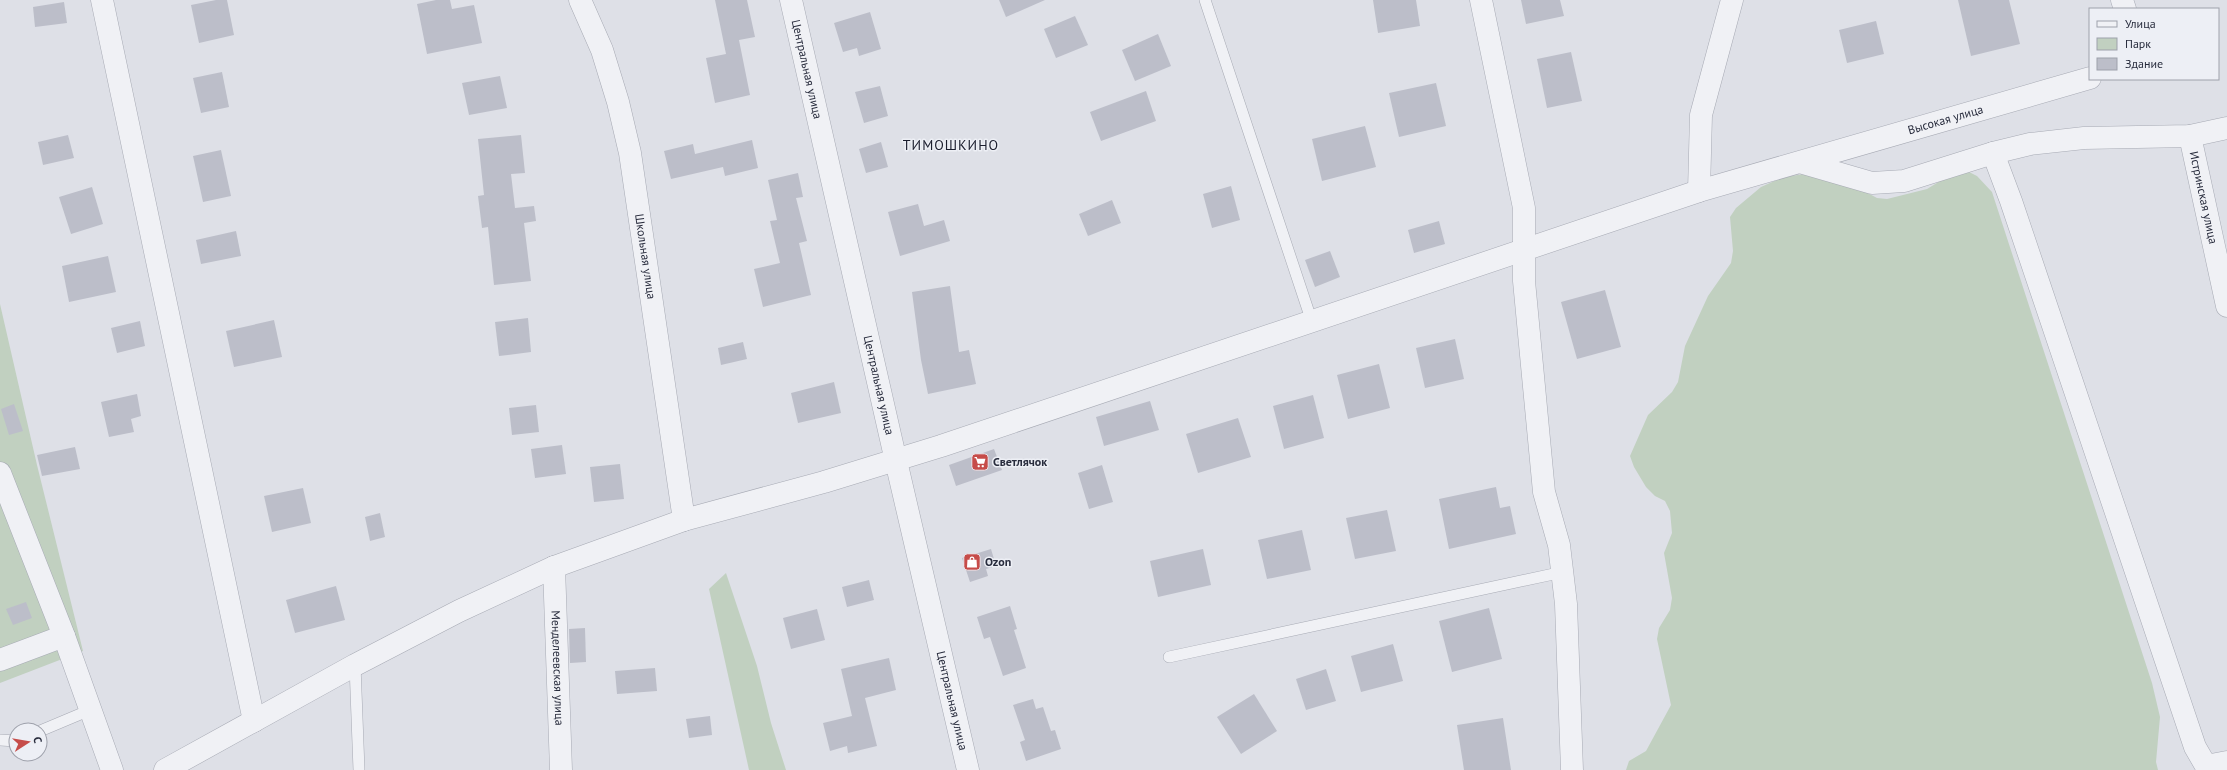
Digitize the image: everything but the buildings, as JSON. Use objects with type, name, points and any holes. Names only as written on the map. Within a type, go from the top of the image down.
[{"type":"street","points":[[102,0],[254,721]]},
{"type":"street","name":"Школьная улица","points":[[580,0],[602,50],[618,102],[630,153],[684,520]]},
{"type":"street","name":"Центральная улица","points":[[791,0],[968,770]]},
{"type":"street","points":[[1481,0],[1524,208],[1526,249],[1524,281],[1544,492],[1559,545],[1566,604],[1572,770]]},
{"type":"street","points":[[1700,191],[1701,115],[1732,0]]},
{"type":"street","name":"Высокая улица","points":[[164,770],[355,665],[459,611],[554,567],[684,520],[896,461],[1700,191],[2089,78]]},
{"type":"street","points":[[1802,162],[1872,183],[1904,181],[1993,153],[2030,144],[2084,138],[2190,136],[2227,128]]},
{"type":"street","name":"Истринская улица","points":[[2190,136],[2226,300]]},
{"type":"street","points":[[1993,153],[2014,208],[2195,746],[2206,766],[2227,762]]},
{"type":"street","points":[[0,473],[64,636],[112,770]]},
{"type":"street","name":"Менделеевская улица","points":[[554,567],[561,770]]},
{"type":"street","points":[[0,660],[64,636]]},
{"type":"lane","points":[[1205,0],[1312,322]]},
{"type":"lane","points":[[1169,657],[1563,572]]},
{"type":"lane","points":[[355,665],[359,770]]},
{"type":"lane","points":[[48,728],[90,710]]},
{"type":"green space","points":[[1967,171],[1977,176],[1992,192],[2152,683],[2160,717],[2156,762],[2158,770],[1626,770],[1629,761],[1646,751],[1671,705],[1657,639],[1659,628],[1670,610],[1672,598],[1664,553],[1672,533],[1670,511],[1665,501],[1655,496],[1646,487],[1634,467],[1630,456],[1648,415],[1672,392],[1678,382],[1685,346],[1708,296],[1731,263],[1733,251],[1730,217],[1736,208],[1761,187],[1781,178],[1803,174],[1836,176],[1877,198],[1887,199],[1927,189],[1955,172]]},
{"type":"green space","points":[[0,304],[37,465],[83,651],[0,683]]},
{"type":"green space","points":[[726,573],[757,666],[771,723],[786,770],[749,770],[709,589]]},
{"type":"place","name":"Светлячок","points":[[980,462]]},
{"type":"place","name":"Ozon","points":[[972,562]]},
{"type":"district","name":"ТИМОШКИНО","points":[[951,145]]}]
